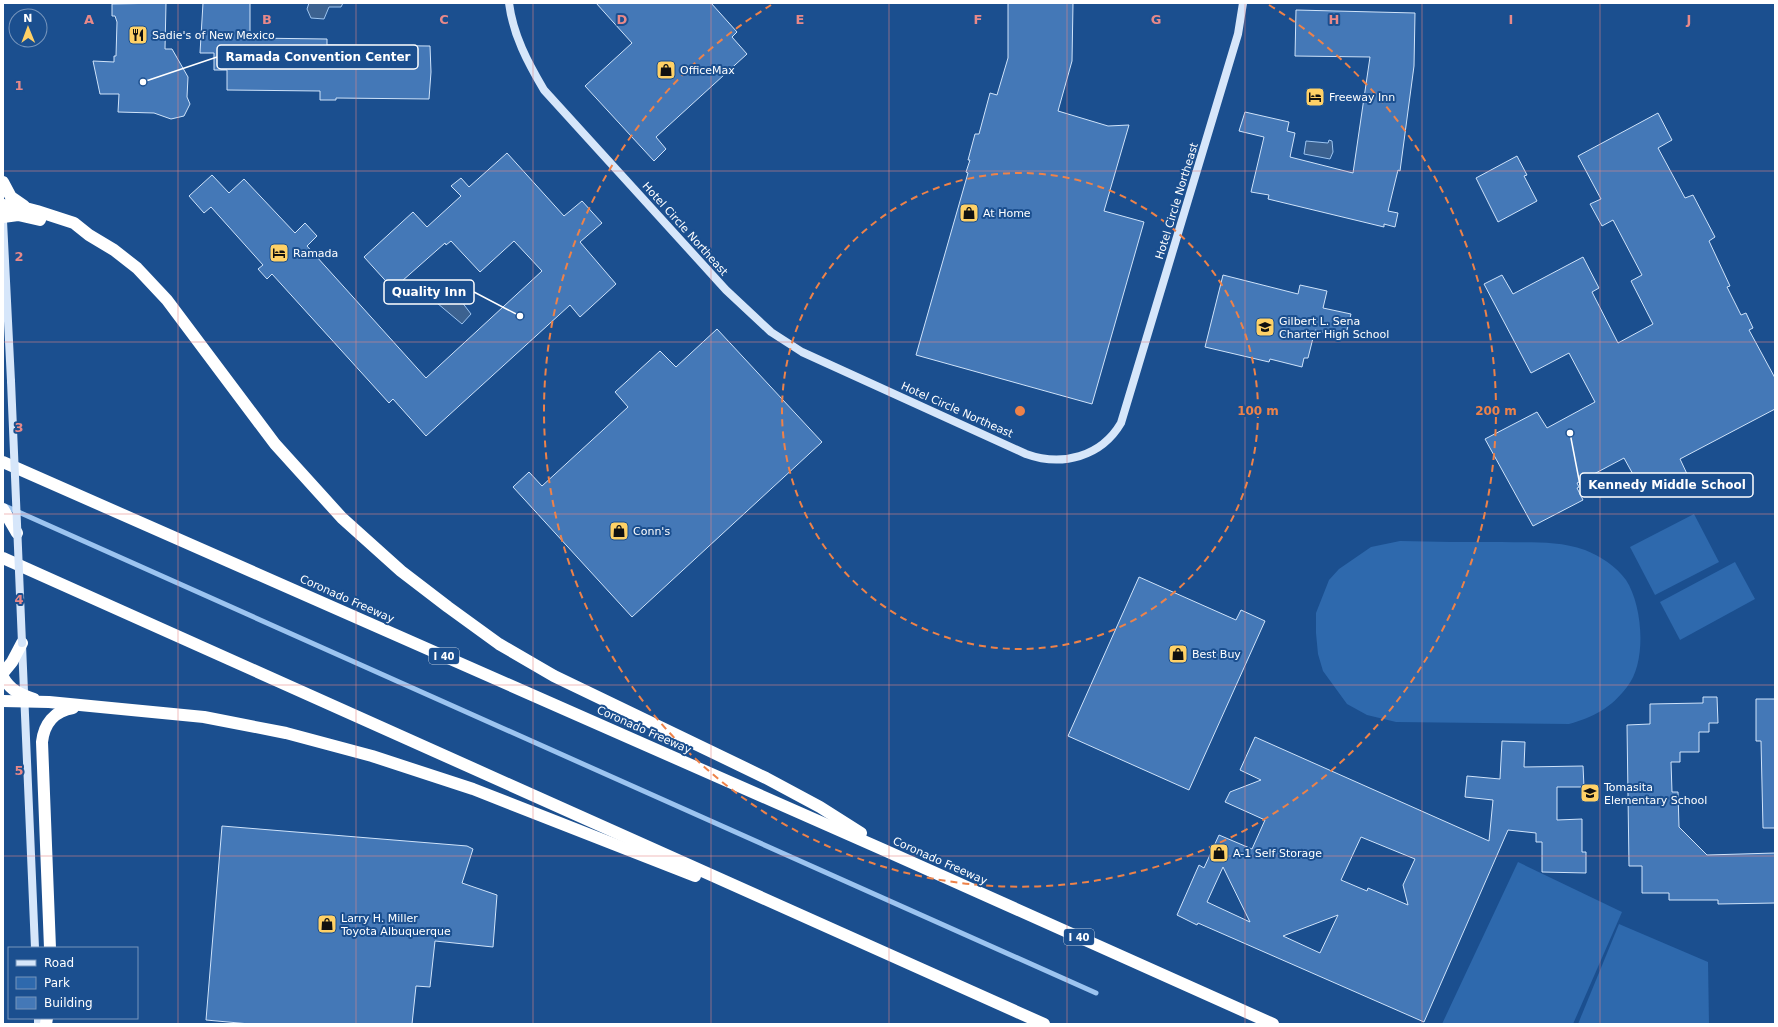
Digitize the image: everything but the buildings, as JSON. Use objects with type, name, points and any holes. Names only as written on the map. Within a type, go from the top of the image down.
[{"type":"highway","points":[[3,182],[11,197],[26,208]]},
{"type":"highway","points":[[3,205],[26,208],[74,223],[126,260],[158,288],[260,425],[304,478],[361,536],[425,590],[473,626],[524,660],[583,691],[796,793],[826,810],[884,850]]},
{"type":"highway","points":[[3,218],[18,215],[25,216],[52,223],[81,234],[89,235]]},
{"type":"highway","name":"Coronado Freeway","points":[[3,462],[884,850],[1273,1024]]},
{"type":"highway","points":[[3,509],[17,533]]},
{"type":"highway","points":[[3,558],[1044,1024]]},
{"type":"highway","points":[[3,674],[12,662],[22,643]]},
{"type":"highway","points":[[3,677],[11,688],[24,699]]},
{"type":"highway","points":[[3,701],[24,699],[88,707],[204,717],[286,733],[372,756],[473,790],[836,930]]},
{"type":"highway","points":[[50,947],[42,750],[43,735],[49,721],[54,716],[68,709],[88,707]]},
{"type":"street","name":"Hotel Circle Northeast","points":[[510,3],[511,19],[525,58],[544,90],[726,290],[771,332],[802,352],[1020,451],[1036,458],[1058,461],[1079,457],[1098,448],[1112,437],[1121,423],[1238,34],[1243,3]]},
{"type":"street","points":[[3,221],[12,381],[35,947]]},
{"type":"green space","points":[[1694,514],[1719,562],[1655,595],[1630,547]]},
{"type":"green space","points":[[1400,541],[1553,543],[1585,550],[1602,558],[1613,566],[1626,580],[1632,591],[1639,619],[1640,649],[1638,664],[1627,687],[1615,701],[1601,711],[1569,724],[1396,722],[1367,715],[1347,704],[1323,671],[1318,654],[1316,613],[1329,580],[1339,569],[1371,547]]},
{"type":"green space","points":[[1735,562],[1755,599],[1680,640],[1660,602]]},
{"type":"green space","points":[[1518,862],[1622,912],[1573,1024],[1442,1024]]},
{"type":"green space","points":[[1619,924],[1708,962],[1709,1024],[1578,1024]]},
{"type":"shaded area","points":[[309,3],[343,3],[341,7],[329,7],[324,19],[311,18],[307,9]]},
{"type":"shaded area","points":[[1329,140],[1332,141],[1333,152],[1330,159],[1304,154],[1306,141],[1328,143]]},
{"type":"shaded area","points":[[452,289],[471,314],[462,324],[437,303]]},
{"type":"waterway","points":[[5,506],[1096,993]]},
{"type":"place","name":"Sadie's of New Mexico","points":[[138,35]]},
{"type":"place","name":"OfficeMax","points":[[666,70]]},
{"type":"place","name":"Ramada Convention Center","points":[[143,82]]},
{"type":"place","name":"Freeway Inn","points":[[1315,97]]},
{"type":"place","name":"At Home","points":[[969,213]]},
{"type":"place","name":"Ramada","points":[[279,253]]},
{"type":"place","name":"Quality Inn","points":[[520,316]]},
{"type":"place","name":"Gilbert L. Sena Charter High School","points":[[1265,327]]},
{"type":"place","name":"Kennedy Middle School","points":[[1570,433]]},
{"type":"place","name":"Conn's","points":[[619,531]]},
{"type":"place","name":"Best Buy","points":[[1178,654]]},
{"type":"place","name":"Tomasita Elementary School","points":[[1590,793]]},
{"type":"place","name":"A-1 Self Storage","points":[[1219,853]]},
{"type":"place","name":"Larry H. Miller Toyota Albuquerque","points":[[327,924]]}]
